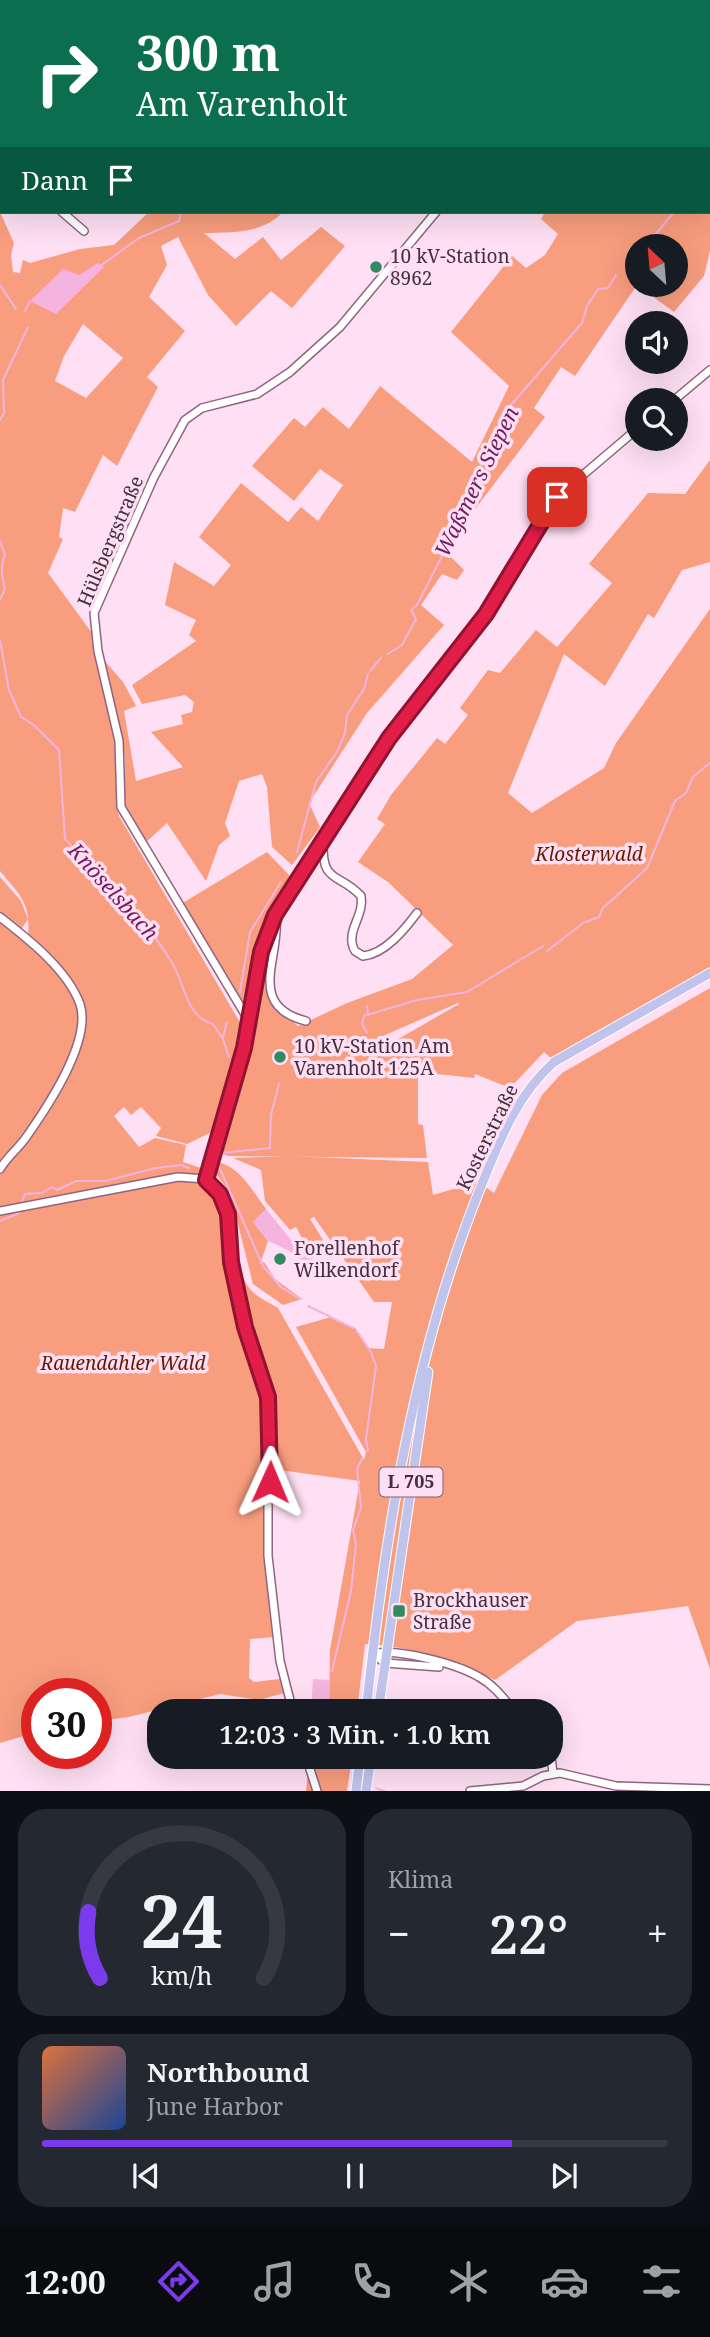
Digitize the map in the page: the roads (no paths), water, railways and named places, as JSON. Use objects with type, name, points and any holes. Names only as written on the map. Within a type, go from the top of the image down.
[{"type":"main road","name":"Kosterstraße","points":[[368,1699],[397,1496],[435,1326],[453,1257],[509,1121],[532,1083],[554,1062],[710,973]]},
{"type":"main road","name":"Kosterstraße","points":[[380,1699],[435,1326]]},
{"type":"main road","points":[[356,1791],[359,1769]]},
{"type":"main road","points":[[366,1791],[369,1769]]},
{"type":"street","points":[[64,214],[84,231]]},
{"type":"street","name":"Hülsbergstraße","points":[[248,1021],[121,807],[119,741],[98,650],[94,613],[154,477],[184,420],[202,408],[257,394],[290,372],[340,327],[434,214]]},
{"type":"street","points":[[688,388],[710,370]]},
{"type":"street","points":[[206,1180],[237,1074],[261,952],[275,915],[389,738],[486,614],[557,497],[625,439]]},
{"type":"street","points":[[323,842],[322,862],[327,872],[361,896],[361,907],[351,936],[355,951],[363,956],[373,954],[401,933],[417,913]]},
{"type":"street","points":[[275,915],[269,982],[273,997],[284,1010],[306,1021]]},
{"type":"street","points":[[0,917],[39,951],[64,979],[80,1004],[82,1026],[77,1047],[57,1088],[26,1138],[0,1170]]},
{"type":"street","points":[[0,1210],[178,1177],[206,1180],[220,1194],[228,1214],[231,1262],[245,1327],[268,1397],[268,1556],[280,1661],[290,1699]]},
{"type":"street","points":[[373,1654],[387,1651],[457,1668],[482,1678],[502,1699]]},
{"type":"street","points":[[373,1654],[385,1663],[457,1668]]},
{"type":"street","points":[[310,1769],[317,1791]]},
{"type":"street","points":[[552,1769],[553,1773]]},
{"type":"street","points":[[470,1791],[523,1786],[553,1773],[571,1773],[603,1784],[646,1790],[710,1789]]},
{"type":"waterway","points":[[100,266],[139,238],[179,221],[181,214]]},
{"type":"waterway","name":"Waßmers Siepen","points":[[656,234],[672,214]]},
{"type":"waterway","name":"Waßmers Siepen","points":[[388,654],[402,645],[416,619],[411,610],[417,605],[483,476],[479,467],[495,448],[501,421],[511,405],[582,323],[587,306],[598,289],[608,288],[616,275]]},
{"type":"waterway","name":"Knöselsbach","points":[[0,285],[16,309]]},
{"type":"waterway","points":[[25,311],[30,301]]},
{"type":"waterway","name":"Knöselsbach","points":[[0,420],[4,413],[3,380],[28,327]]},
{"type":"waterway","name":"Knöselsbach","points":[[0,541],[5,555],[2,563],[5,589],[0,600]]},
{"type":"waterway","name":"Knöselsbach","points":[[0,640],[9,690],[21,717],[34,725],[59,750],[65,839],[148,927],[176,969],[191,1007],[204,1020],[213,1024],[223,1039],[229,1057]]},
{"type":"waterway","name":"Waßmers Siepen","points":[[370,671],[381,658]]},
{"type":"waterway","name":"Waßmers Siepen","points":[[297,852],[316,782],[337,752],[345,733],[347,715],[364,689],[368,674]]},
{"type":"waterway","points":[[547,951],[583,923],[599,917],[603,908],[647,868],[675,801],[686,793],[693,777],[710,763]]},
{"type":"waterway","name":"Waßmers Siepen","points":[[240,992],[250,932],[281,882]]},
{"type":"waterway","points":[[367,1033],[362,1024],[364,1016],[417,1000],[467,992],[543,946]]},
{"type":"waterway","points":[[367,1006],[368,1014]]},
{"type":"waterway","name":"Waßmers Siepen","points":[[223,1037],[227,1022]]},
{"type":"waterway","name":"Knöselsbach","points":[[220,1153],[241,1081]]},
{"type":"waterway","points":[[220,1153],[270,1148],[271,1115],[279,1084]]},
{"type":"waterway","name":"Knöselsbach","points":[[217,1162],[263,1266],[281,1287],[300,1299]]},
{"type":"waterway","points":[[22,1202],[25,1194],[42,1193],[52,1187],[57,1190],[76,1181],[105,1181],[156,1168],[181,1165],[189,1168]]},
{"type":"waterway","points":[[0,1221],[19,1213]]},
{"type":"waterway","name":"Knöselsbach","points":[[308,1306],[353,1328]]},
{"type":"waterway","name":"Knöselsbach","points":[[357,1331],[371,1352],[376,1366],[366,1439],[368,1451]]},
{"type":"waterway","name":"Knöselsbach","points":[[332,1671],[351,1591],[356,1544],[353,1530],[361,1508],[357,1469],[362,1459]]},
{"type":"waterway","name":"Knöselsbach","points":[[376,1788],[384,1791]]},
{"type":"place","name":"10 kV-Station 8962","points":[[376,267]]},
{"type":"place","name":"10 kV-Station Am Varenholt 125A","points":[[280,1057]]},
{"type":"place","name":"Forellenhof Wilkendorf","points":[[280,1259]]},
{"type":"place","name":"Brockhauser Straße","points":[[399,1611]]},
{"type":"park label","name":"Klosterwald","points":[[589,854]]},
{"type":"park label","name":"Rauendahler Wald","points":[[123,1363]]}]
